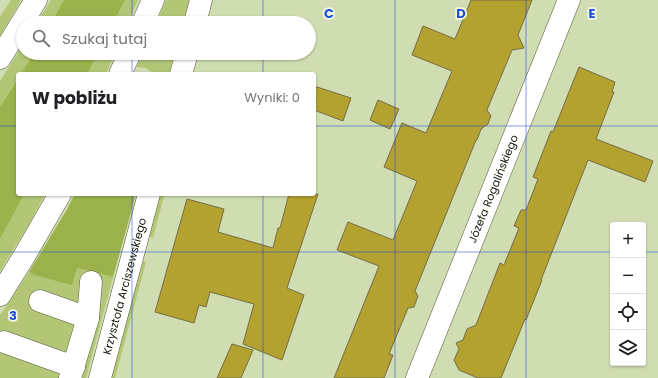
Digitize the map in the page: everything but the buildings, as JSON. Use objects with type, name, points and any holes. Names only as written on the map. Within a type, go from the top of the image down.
[{"type":"street","points":[[26,16],[36,0]]},
{"type":"street","points":[[146,16],[153,0]]},
{"type":"street","points":[[197,16],[201,0]]},
{"type":"street","name":"Józefa Rogalińskiego","points":[[417,378],[569,0]]},
{"type":"street","points":[[0,58],[16,32]]},
{"type":"street","points":[[121,72],[127,60]]},
{"type":"street","points":[[182,72],[185,60]]},
{"type":"street","points":[[0,295],[59,196]]},
{"type":"street","name":"Krzysztofa Arciszewskiego","points":[[100,378],[148,196]]},
{"type":"street","points":[[4,342],[72,373],[88,318],[90,282]]},
{"type":"street","points":[[40,301],[88,318]]},
{"type":"green space","points":[[11,0],[21,0],[0,36],[0,16]]},
{"type":"green space","points":[[51,0],[138,0],[131,16],[41,16]]},
{"type":"green space","points":[[64,0],[125,0],[117,16],[55,16]]},
{"type":"green space","points":[[166,0],[189,0],[185,16],[159,16]]},
{"type":"green space","points":[[16,56],[16,60],[112,60],[107,72],[16,72],[16,196],[44,196],[28,226],[0,271],[0,81]]},
{"type":"green space","points":[[30,60],[94,60],[88,72],[22,72]]},
{"type":"green space","points":[[140,60],[172,60],[169,72],[152,72],[146,68],[137,67]]},
{"type":"green space","points":[[16,82],[16,196],[23,196],[0,239],[0,107]]},
{"type":"green space","points":[[74,196],[135,196],[113,277],[77,268],[72,285],[34,275],[29,272]]},
{"type":"green space","points":[[160,196],[164,196],[153,238],[149,237]]},
{"type":"green space","points":[[143,261],[146,262],[115,378],[111,378]]},
{"type":"green space","points":[[76,268],[113,277],[86,378],[0,378],[0,315],[29,272],[34,275],[72,284]]}]
